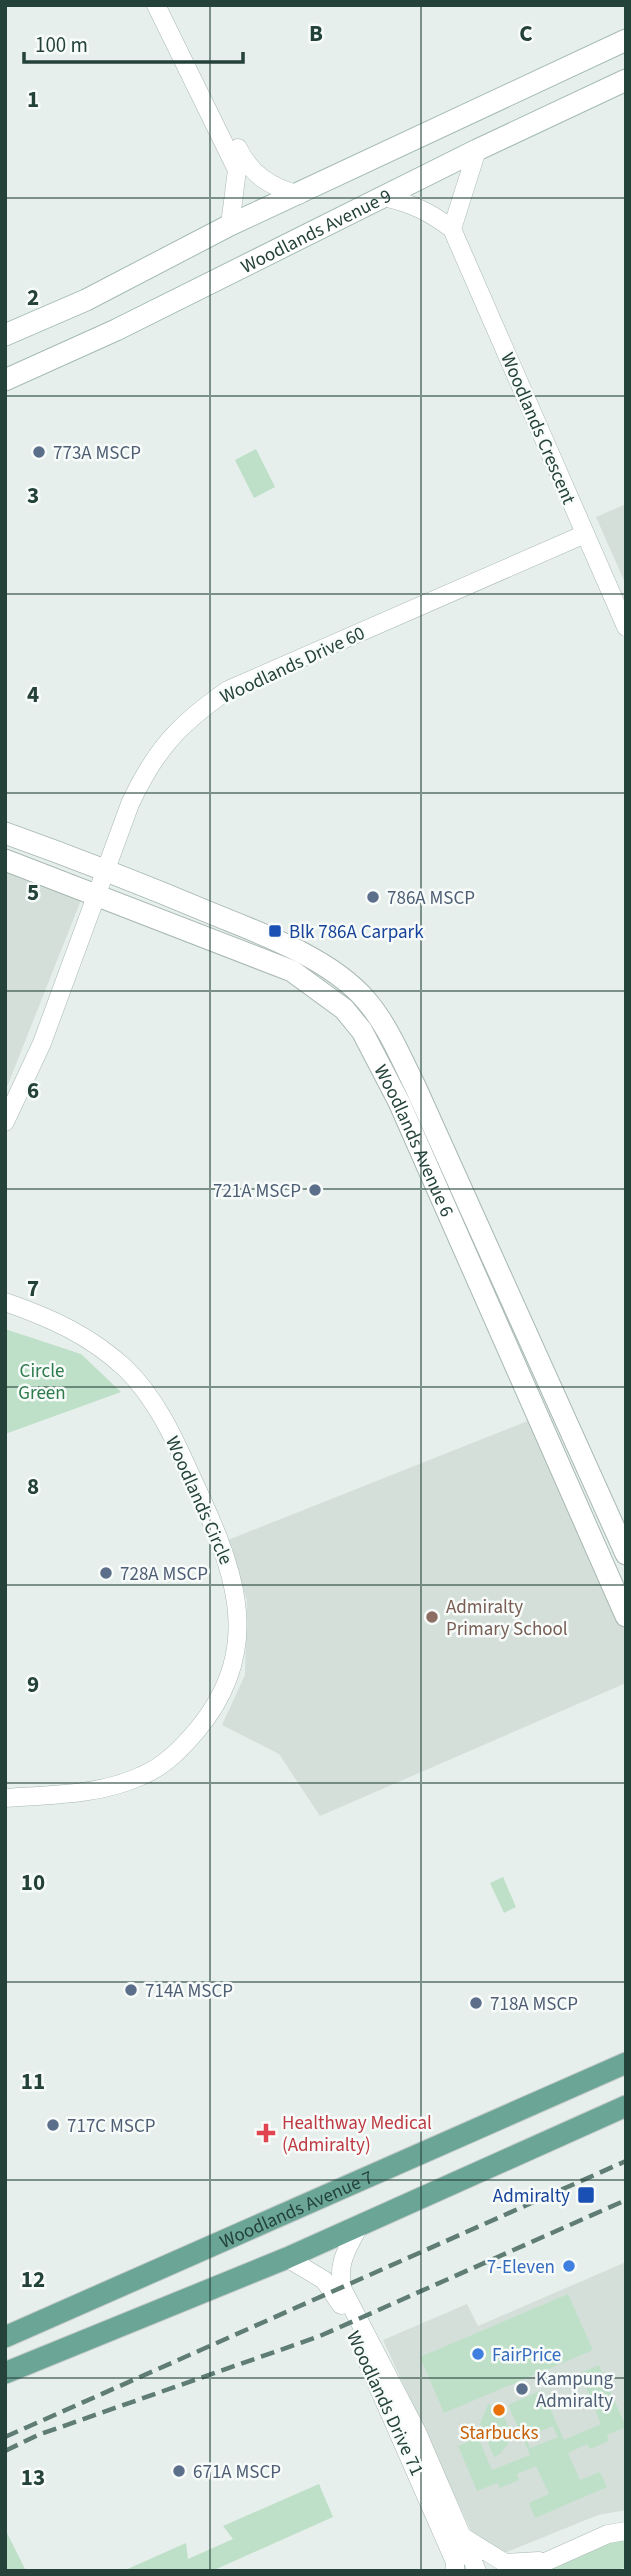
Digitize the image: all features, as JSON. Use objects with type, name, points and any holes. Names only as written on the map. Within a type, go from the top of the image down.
[{"type":"main road","name":"Woodlands Avenue 7","points":[[10,2330],[626,2063]]},
{"type":"main road","name":"Woodlands Avenue 7","points":[[5,2373],[358,2228],[626,2106]]},
{"type":"street","points":[[156,5],[237,170],[230,225]]},
{"type":"street","points":[[169,5],[244,162],[267,183],[299,195]]},
{"type":"street","name":"Woodlands Avenue 9","points":[[5,335],[86,300],[230,225],[626,40]]},
{"type":"street","name":"Woodlands Avenue 9","points":[[5,380],[116,330],[477,150],[626,80]]},
{"type":"street","points":[[383,197],[410,203],[430,212],[452,229],[477,150]]},
{"type":"street","name":"Woodlands Crescent","points":[[452,229],[626,627]]},
{"type":"street","name":"Woodlands Drive 60","points":[[5,1122],[42,1043],[148,767],[165,742],[198,710],[228,690],[585,534]]},
{"type":"street","name":"Woodlands Avenue 6","points":[[5,833],[107,870],[279,941],[337,975],[364,997],[386,1028],[415,1086],[626,1554]]},
{"type":"street","name":"Woodlands Avenue 6","points":[[5,860],[292,971],[344,1009],[362,1031],[399,1102],[626,1616]]},
{"type":"street","name":"Woodlands Circle","points":[[5,1302],[51,1318],[83,1334],[126,1370],[157,1406],[230,1565],[239,1627],[224,1692],[196,1731],[170,1758],[141,1777],[99,1788],[5,1798]]},
{"type":"street","name":"Woodlands Drive 71","points":[[358,2228],[342,2258],[338,2274],[343,2290],[417,2432],[477,2571]]},
{"type":"street","name":"Woodlands Drive 71","points":[[287,2258],[313,2271],[335,2293],[424,2485],[455,2562],[456,2571]]},
{"type":"street","points":[[525,2571],[608,2533],[626,2531]]},
{"type":"street","points":[[463,2537],[505,2563],[546,2560]]},
{"type":"shaded area","points":[[626,504],[626,585],[596,517]]},
{"type":"shaded area","points":[[5,871],[81,900],[5,1092]]},
{"type":"shaded area","name":"Admiralty Primary School","points":[[530,1420],[626,1633],[626,1683],[320,1816],[279,1754],[222,1725],[245,1675],[247,1601],[228,1540]]},
{"type":"shaded area","name":"Kampung Admiralty","points":[[626,2262],[626,2510],[598,2515],[507,2552],[485,2551],[474,2537],[383,2340],[467,2304],[478,2326]]},
{"type":"green space","points":[[256,449],[275,487],[254,498],[235,460]]},
{"type":"green space","name":"Circle Green","points":[[5,1329],[81,1354],[121,1392],[5,1434]]},
{"type":"green space","points":[[503,1877],[516,1907],[504,1913],[490,1883]]},
{"type":"green space","points":[[568,2294],[593,2350],[444,2413],[420,2357]]},
{"type":"green space","points":[[599,2365],[626,2427],[607,2435],[609,2441],[590,2449],[587,2444],[568,2453],[580,2480],[600,2472],[607,2487],[535,2518],[529,2503],[549,2494],[536,2466],[517,2474],[519,2480],[500,2488],[497,2483],[477,2491],[458,2446],[478,2437],[492,2470],[530,2455],[508,2405],[542,2390],[564,2440],[601,2424],[580,2373]],"holes":[[[553,2426],[558,2437],[530,2448],[526,2437]]]},
{"type":"green space","points":[[488,2404],[500,2408],[513,2437],[500,2454],[494,2457],[480,2424]]},
{"type":"green space","points":[[319,2484],[333,2517],[212,2571],[123,2571],[186,2543],[188,2559],[233,2539],[223,2526]]},
{"type":"green space","points":[[5,2529],[26,2571],[5,2571]]},
{"type":"green space","points":[[617,2538],[626,2539],[626,2567],[616,2571],[542,2571]]},
{"type":"railway","points":[[5,2437],[626,2161]]},
{"type":"railway","points":[[5,2451],[38,2435],[320,2336],[626,2200]]},
{"type":"place","name":"773A MSCP","points":[[39,452]]},
{"type":"place","name":"786A MSCP","points":[[373,897]]},
{"type":"place","name":"Blk 786A Carpark","points":[[275,931]]},
{"type":"place","name":"721A MSCP","points":[[315,1190]]},
{"type":"place","name":"728A MSCP","points":[[106,1573]]},
{"type":"place","name":"Admiralty Primary School","points":[[432,1617]]},
{"type":"place","name":"714A MSCP","points":[[131,1990]]},
{"type":"place","name":"718A MSCP","points":[[476,2003]]},
{"type":"place","name":"717C MSCP","points":[[53,2125]]},
{"type":"place","name":"Healthway Medical (Admiralty)","points":[[266,2133]]},
{"type":"place","name":"Admiralty","points":[[586,2195]]},
{"type":"place","name":"7-Eleven","points":[[569,2266]]},
{"type":"place","name":"FairPrice","points":[[478,2354]]},
{"type":"place","name":"Kampung Admiralty","points":[[522,2389]]},
{"type":"place","name":"Starbucks","points":[[499,2410]]},
{"type":"place","name":"671A MSCP","points":[[179,2471]]}]
